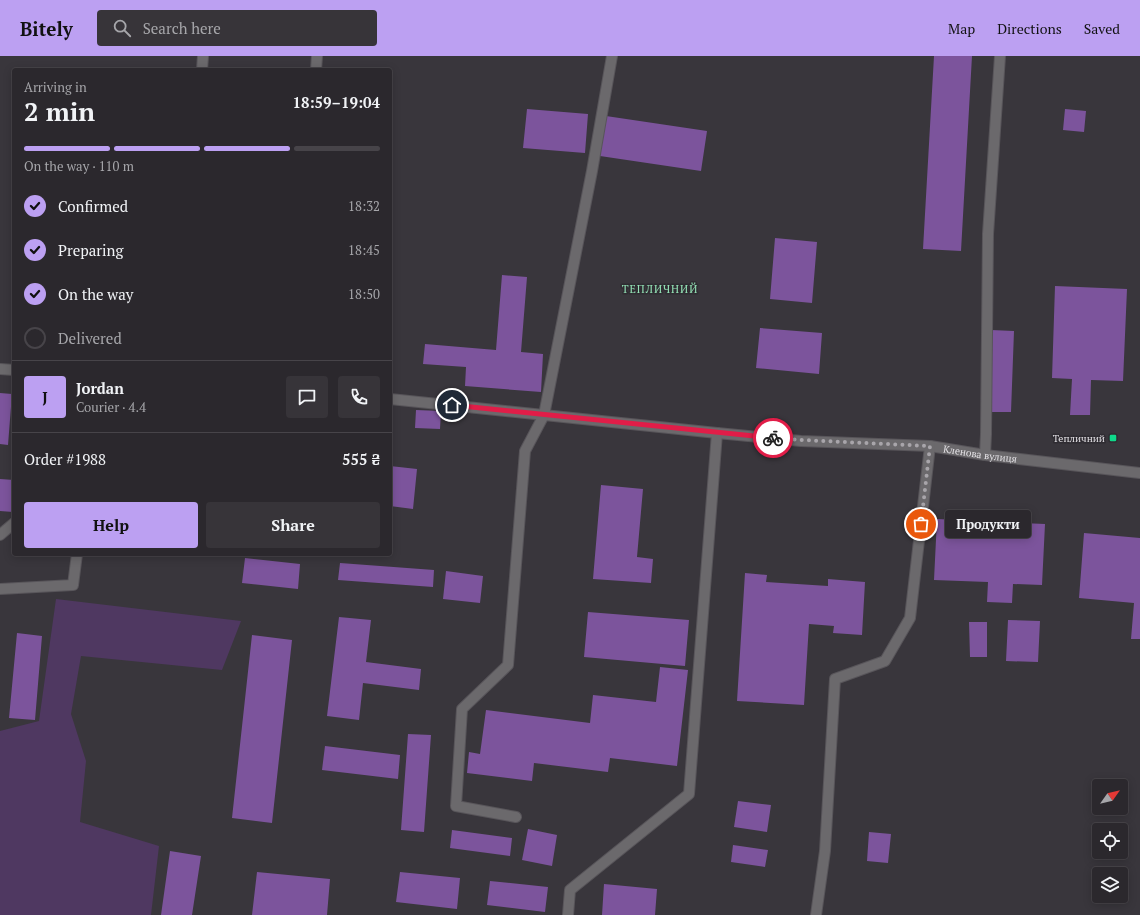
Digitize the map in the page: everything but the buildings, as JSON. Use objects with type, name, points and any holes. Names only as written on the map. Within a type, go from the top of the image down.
[{"type":"street","points":[[202,68],[203,56]]},
{"type":"street","points":[[316,68],[317,56]]},
{"type":"street","points":[[516,817],[456,806],[462,709],[508,665],[525,451],[544,415],[592,171],[612,56]]},
{"type":"street","points":[[985,456],[988,234],[1000,56]]},
{"type":"street","points":[[0,369],[12,370]]},
{"type":"street","name":"Кленова вулиця","points":[[392,399],[717,433],[801,440],[930,446],[985,456],[1140,473]]},
{"type":"street","points":[[568,915],[570,890],[689,794],[717,433]]},
{"type":"street","points":[[816,915],[825,851],[835,679],[885,661],[910,618],[930,446]]},
{"type":"street","points":[[0,535],[12,525]]},
{"type":"street","points":[[0,589],[74,585],[77,556]]},
{"type":"shaded area","points":[[56,599],[241,621],[222,670],[81,656],[71,714],[86,761],[80,822],[159,846],[151,915],[0,915],[0,731],[39,721]]},
{"type":"way so far","points":[[773,438],[930,446],[921,524]]},
{"type":"place","name":"Тепличний","points":[[1113,438]]},
{"type":"place","name":"Продукти","points":[[921,524]]},
{"type":"district","name":"ТЕПЛИЧНИЙ","points":[[660,289]]},
{"type":"route","points":[[452,405],[773,438]]}]
